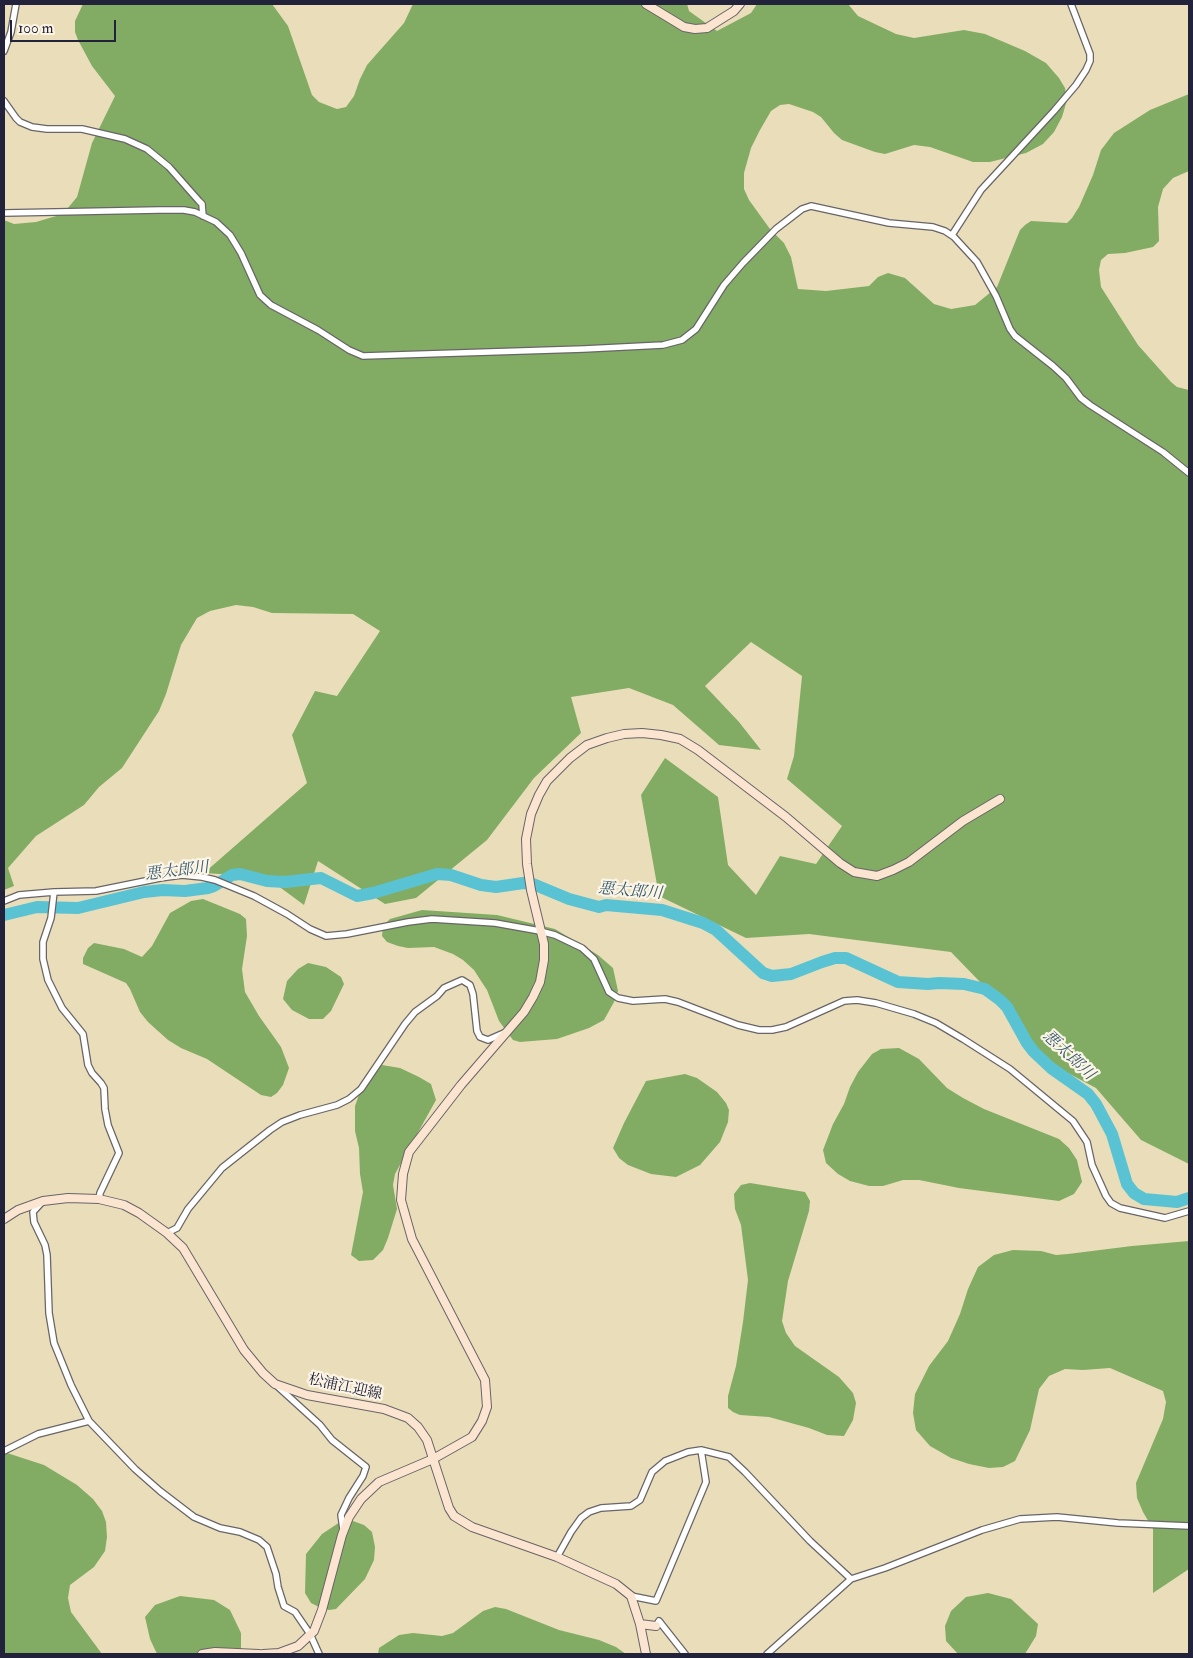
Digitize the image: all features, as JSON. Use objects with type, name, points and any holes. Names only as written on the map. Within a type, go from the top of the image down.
[{"type":"street","points":[[4,51],[11,32],[16,4]]},
{"type":"street","points":[[646,4],[684,27],[695,29],[707,28],[734,12],[742,4]]},
{"type":"street","points":[[952,235],[973,200],[986,183],[1060,104],[1086,70],[1090,61],[1090,54],[1071,4]]},
{"type":"street","points":[[4,101],[20,122],[32,126],[47,129],[82,129],[125,139],[147,148],[169,167],[202,204],[203,216]]},
{"type":"street","points":[[4,213],[184,210],[203,216],[216,222],[230,235],[241,253],[260,295],[271,305],[318,330],[349,350],[364,356],[663,345],[682,340],[696,329],[724,285],[743,262],[776,229],[802,209],[811,206],[889,223],[933,227],[952,235],[977,262],[1015,336],[1060,372],[1081,398],[1163,452],[1189,473]]},
{"type":"street","points":[[263,1654],[279,1653],[298,1646],[314,1631],[320,1619],[344,1531],[349,1517],[361,1499],[379,1482],[455,1449],[472,1437],[485,1414],[487,1394],[484,1380],[412,1239],[401,1200],[403,1174],[409,1152],[461,1085],[524,1012],[540,982],[544,960],[544,944],[527,864],[526,839],[531,814],[547,781],[570,758],[587,746],[607,738],[624,734],[642,733],[680,739],[698,750],[786,817],[840,864],[854,872],[877,876],[909,862],[963,821],[1000,799]]},
{"type":"street","points":[[4,901],[19,895],[96,891],[182,875],[202,877],[215,880],[254,896],[310,929],[326,936],[432,919],[495,923],[555,935],[582,948],[594,959],[609,992],[618,998],[633,1001],[665,999],[745,1027],[760,1030],[779,1028],[844,1001],[857,1000],[876,1003],[936,1023],[963,1039],[1010,1070],[1073,1121],[1087,1142],[1092,1165],[1106,1196],[1112,1203],[1120,1208],[1165,1218],[1189,1211]]},
{"type":"street","points":[[54,892],[51,918],[44,942],[43,959],[48,980],[62,1008],[83,1034],[88,1065],[104,1088],[108,1125],[119,1153],[99,1199]]},
{"type":"street","points":[[167,1233],[177,1228],[192,1203],[222,1168],[270,1130],[300,1114],[337,1105],[349,1099],[361,1089],[405,1024],[415,1012],[437,996],[444,988],[462,980],[470,984],[473,994],[476,1031],[480,1037],[488,1040],[506,1032]]},
{"type":"street","name":"松浦江迎線","points":[[4,1219],[18,1210],[43,1202],[68,1198],[99,1199],[124,1205],[139,1213],[167,1233],[183,1248],[244,1350],[275,1384],[307,1395],[384,1409],[408,1418],[418,1427],[427,1440],[449,1508],[454,1516],[472,1527],[557,1557],[616,1584],[631,1596]]},
{"type":"street","points":[[43,1202],[33,1212],[34,1222],[47,1255],[49,1313],[54,1343],[71,1385],[89,1421],[135,1469],[194,1518],[220,1528],[240,1532],[259,1540],[266,1547],[276,1574],[284,1606],[295,1612],[310,1634],[319,1654]]},
{"type":"street","points":[[275,1384],[320,1425],[332,1440],[366,1467],[341,1515],[344,1531]]},
{"type":"street","points":[[4,1451],[38,1434],[89,1421]]},
{"type":"street","points":[[646,1654],[640,1624],[631,1596],[656,1600],[659,1594],[706,1482],[701,1450]]},
{"type":"street","points":[[557,1557],[571,1532],[581,1518],[589,1512],[601,1508],[631,1506],[640,1500],[652,1472],[665,1461],[688,1452],[701,1450],[728,1457],[745,1472],[816,1547],[851,1579]]},
{"type":"street","points":[[767,1654],[851,1579],[885,1568],[957,1538],[1020,1519],[1057,1517],[1118,1523],[1189,1526]]},
{"type":"street","points":[[640,1624],[656,1626],[659,1621],[685,1654]]},
{"type":"street","points":[[202,1654],[215,1652],[259,1654]]},
{"type":"green space","points":[[83,4],[272,4],[288,26],[312,95],[319,102],[337,109],[346,107],[354,96],[367,65],[404,23],[413,4],[687,4],[689,11],[717,31],[751,13],[757,4],[848,4],[858,16],[896,34],[914,38],[964,30],[985,34],[1025,51],[1046,63],[1065,88],[1067,100],[1062,117],[1054,132],[1043,144],[1026,153],[990,162],[973,162],[930,147],[914,145],[885,154],[842,140],[821,117],[813,112],[789,104],[780,105],[771,111],[751,148],[744,173],[744,189],[749,200],[770,229],[784,243],[791,257],[798,289],[826,291],[869,286],[878,277],[888,273],[905,278],[934,304],[951,309],[975,305],[997,287],[1020,230],[1025,225],[1031,221],[1067,223],[1072,218],[1093,175],[1101,150],[1114,133],[1150,110],[1189,94],[1189,171],[1173,178],[1163,189],[1158,207],[1159,241],[1153,247],[1125,253],[1108,254],[1101,260],[1099,270],[1101,287],[1138,345],[1171,382],[1177,387],[1189,390],[1189,1164],[1141,1140],[1096,1088],[1032,1054],[1013,1028],[1012,1015],[951,952],[809,934],[746,938],[659,896],[641,795],[665,758],[718,797],[728,865],[756,895],[780,856],[816,864],[842,826],[787,779],[794,756],[802,676],[751,642],[705,686],[739,722],[761,750],[719,745],[673,705],[629,688],[571,697],[581,733],[534,778],[487,840],[416,898],[385,904],[318,861],[304,905],[266,877],[204,873],[307,783],[292,735],[315,691],[337,696],[380,631],[353,614],[272,613],[253,607],[236,605],[210,611],[197,618],[181,645],[159,711],[122,768],[99,787],[84,805],[36,836],[8,868],[14,886],[4,890],[4,220],[14,224],[36,222],[63,214],[77,197],[92,143],[115,96],[92,66],[75,32],[75,21]]},
{"type":"green space","points":[[203,899],[240,914],[246,919],[247,936],[242,969],[245,992],[281,1047],[289,1068],[283,1085],[271,1097],[261,1095],[207,1059],[168,1040],[140,1012],[126,983],[83,964],[83,958],[88,948],[94,943],[124,949],[142,957],[152,946],[170,913],[191,901]]},
{"type":"green space","points":[[422,910],[497,915],[555,929],[598,955],[613,968],[618,991],[614,1002],[604,1020],[589,1028],[557,1039],[520,1042],[513,1040],[499,1021],[487,990],[474,970],[463,960],[434,947],[408,948],[398,946],[387,942],[382,936],[383,926],[390,919]]},
{"type":"green space","points":[[308,963],[326,967],[341,977],[344,984],[331,1011],[323,1019],[309,1019],[292,1010],[283,999],[287,981],[298,969]]},
{"type":"green space","points":[[899,1048],[919,1059],[947,1088],[963,1098],[984,1109],[1059,1139],[1069,1148],[1077,1160],[1082,1182],[1074,1194],[1059,1201],[959,1188],[919,1180],[903,1180],[883,1186],[869,1186],[850,1181],[838,1174],[826,1163],[823,1150],[850,1087],[858,1072],[872,1054],[881,1049]]},
{"type":"green space","points":[[382,1065],[400,1068],[431,1084],[436,1100],[395,1174],[393,1185],[397,1209],[383,1250],[373,1260],[359,1261],[351,1255],[363,1192],[359,1148],[355,1131],[355,1106],[361,1089],[378,1067]]},
{"type":"green space","points":[[685,1074],[697,1078],[717,1092],[726,1103],[729,1110],[728,1122],[720,1142],[700,1165],[676,1177],[651,1174],[628,1165],[619,1158],[613,1148],[646,1081]]},
{"type":"green space","points":[[750,1183],[805,1192],[810,1201],[809,1211],[788,1281],[782,1321],[786,1333],[795,1346],[839,1377],[853,1393],[856,1403],[853,1420],[844,1436],[827,1435],[769,1417],[740,1415],[728,1408],[728,1396],[736,1366],[748,1280],[741,1225],[735,1209],[734,1194],[741,1185]]},
{"type":"green space","points":[[1189,1241],[1189,1569],[1153,1593],[1153,1529],[1137,1498],[1136,1483],[1163,1419],[1166,1402],[1163,1391],[1110,1368],[1065,1369],[1049,1376],[1039,1389],[1030,1430],[1015,1461],[1003,1467],[989,1468],[969,1464],[951,1458],[930,1446],[916,1430],[913,1413],[915,1394],[929,1366],[948,1341],[978,1267],[994,1255],[1013,1250],[1041,1251],[1056,1255]]},
{"type":"green space","points":[[4,1452],[44,1465],[77,1485],[93,1499],[102,1511],[106,1522],[107,1537],[105,1551],[94,1567],[70,1585],[68,1598],[71,1612],[102,1654],[4,1654]]},
{"type":"green space","points":[[353,1521],[364,1525],[372,1532],[375,1547],[374,1560],[365,1579],[336,1609],[321,1608],[311,1603],[305,1593],[306,1554],[322,1534],[340,1522]]},
{"type":"green space","points":[[988,1593],[1011,1599],[1038,1624],[1036,1636],[1025,1654],[958,1654],[946,1641],[945,1626],[951,1611],[966,1597]]},
{"type":"green space","points":[[180,1596],[214,1600],[230,1610],[241,1633],[241,1654],[157,1654],[150,1639],[145,1617],[155,1605]]},
{"type":"green space","points":[[495,1607],[506,1609],[559,1630],[599,1640],[616,1647],[626,1654],[378,1654],[379,1648],[399,1635],[413,1633],[442,1636],[453,1633],[483,1611]]},
{"type":"waterway","name":"悪太郎川","points":[[4,915],[37,907],[78,908],[144,892],[163,890],[185,891],[208,888],[232,875],[240,874],[267,881],[285,882],[321,878],[357,896],[437,874],[451,875],[481,885],[496,887],[523,883],[533,884],[569,899],[599,907],[606,905],[662,910],[703,923],[716,930],[763,973],[772,976],[791,974],[835,958],[846,958],[898,982],[964,984],[985,989],[1007,1007],[1034,1052],[1051,1068],[1088,1094],[1096,1104],[1112,1134],[1127,1184],[1134,1193],[1144,1199],[1177,1202],[1189,1198]]}]
